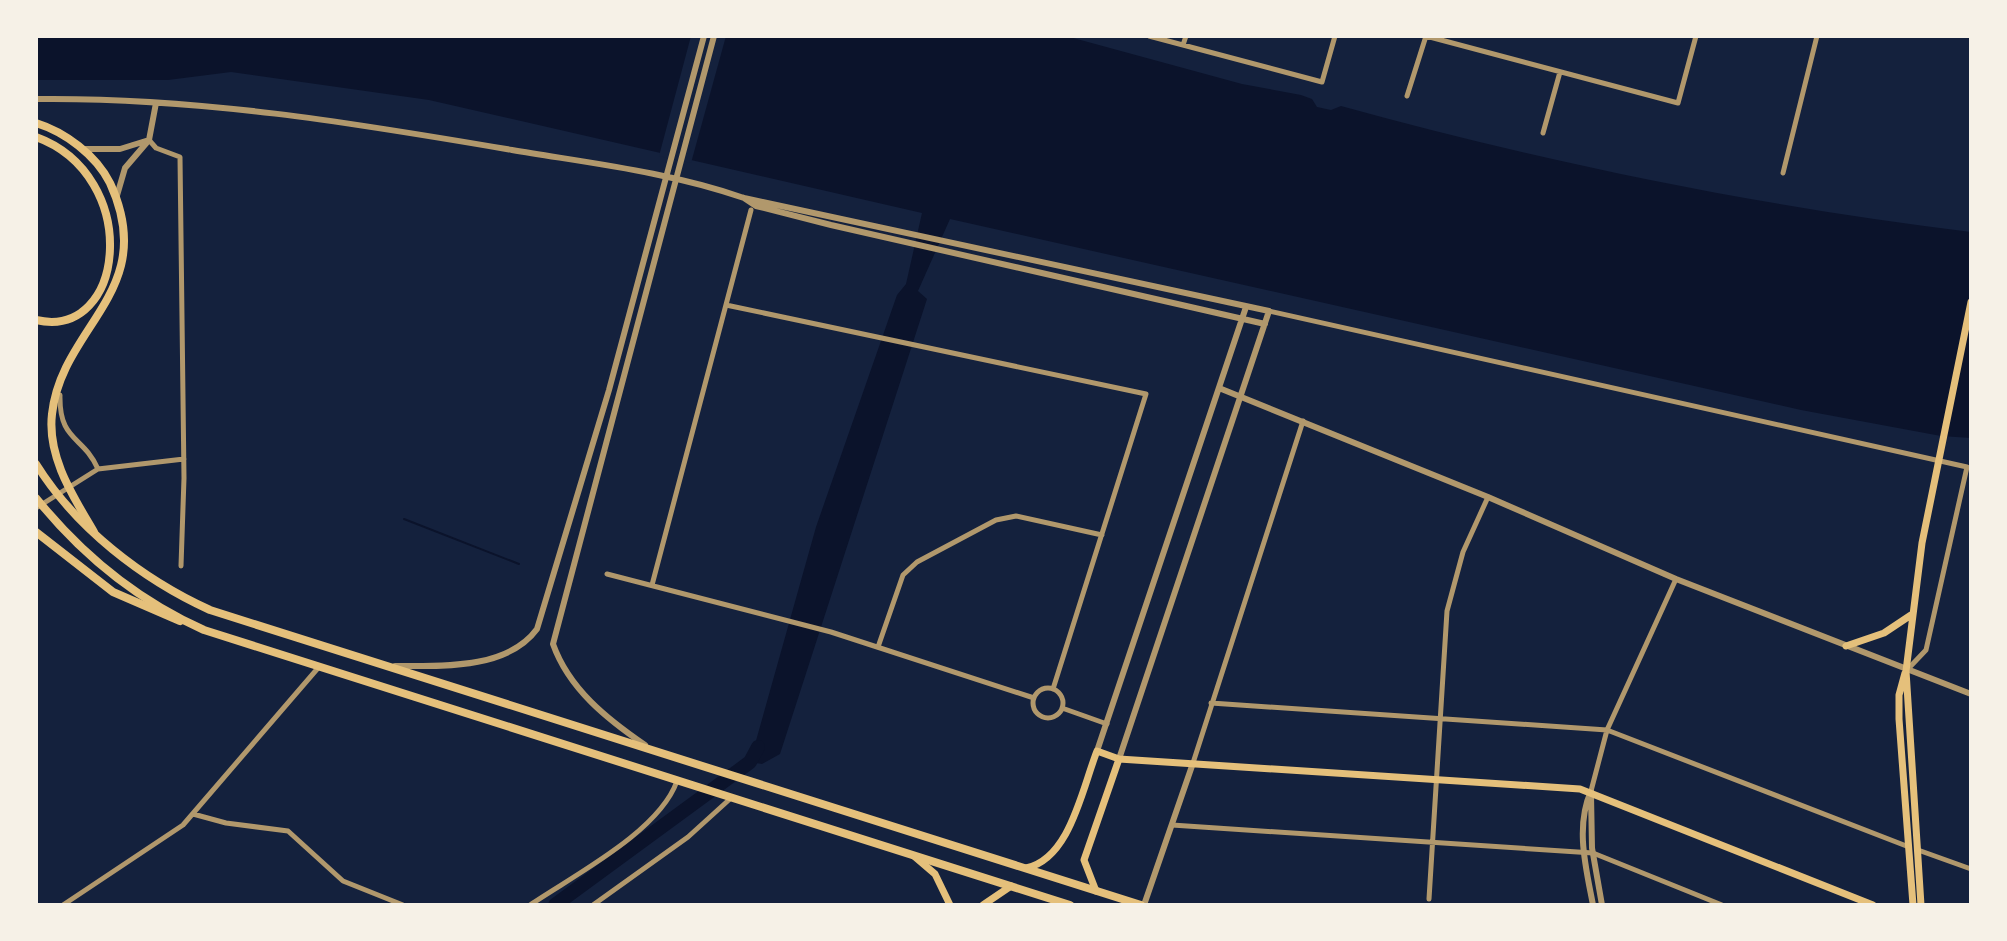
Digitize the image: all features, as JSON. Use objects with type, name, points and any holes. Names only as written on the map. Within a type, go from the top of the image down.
[{"type":"main road","points":[[36,123],[57,132],[82,149],[104,173],[116,199],[123,238],[119,273],[105,305],[61,380],[53,403],[51,432],[65,479],[94,532]]},
{"type":"main road","points":[[36,137],[64,152],[92,179],[105,206],[111,244],[106,274],[89,304],[62,320],[36,320]]},
{"type":"main road","points":[[1921,905],[1906,671],[1922,543],[1971,302]]},
{"type":"main road","points":[[36,464],[61,499],[94,532],[148,575],[194,603],[381,666],[1142,905]]},
{"type":"main road","points":[[36,498],[41,509],[78,545],[138,595],[175,617],[222,636]]},
{"type":"main road","points":[[36,532],[123,598],[222,636],[1070,905]]},
{"type":"main road","points":[[1846,646],[1884,633],[1911,615]]},
{"type":"main road","points":[[1906,671],[1899,695],[1913,905]]},
{"type":"main road","points":[[1021,869],[1048,861],[1061,845],[1097,751],[1119,759],[1591,791],[1873,905]]},
{"type":"main road","points":[[1096,891],[1084,860],[1119,759]]},
{"type":"main road","points":[[912,855],[935,874],[950,905]]},
{"type":"main road","points":[[983,905],[1011,886]]},
{"type":"street","points":[[381,666],[477,661],[528,641],[542,616],[609,390],[704,36]]},
{"type":"street","points":[[655,752],[596,708],[569,675],[553,644],[714,36]]},
{"type":"street","points":[[1149,36],[1322,82],[1335,36]]},
{"type":"street","points":[[1183,45],[1186,36]]},
{"type":"street","points":[[1407,96],[1426,36],[1678,103],[1696,36]]},
{"type":"street","points":[[1783,173],[1817,36]]},
{"type":"street","points":[[1543,133],[1560,72]]},
{"type":"street","points":[[36,99],[156,103],[324,118],[691,182],[744,198],[1269,311],[1967,467],[1926,650],[1906,671]]},
{"type":"street","points":[[116,199],[125,168],[149,140],[156,103]]},
{"type":"street","points":[[82,149],[120,149],[149,140]]},
{"type":"street","points":[[149,140],[156,148],[180,157],[184,459],[181,566]]},
{"type":"street","points":[[744,198],[756,206],[1265,324]]},
{"type":"street","points":[[652,585],[751,210]]},
{"type":"street","points":[[726,305],[1146,394],[1053,689]]},
{"type":"street","points":[[1097,751],[1246,307]]},
{"type":"street","points":[[1119,759],[1244,395],[1269,311]]},
{"type":"street","points":[[61,380],[60,416],[66,432],[93,458],[98,469]]},
{"type":"street","points":[[1219,388],[1244,395],[1676,579],[1971,694]]},
{"type":"street","points":[[1142,905],[1193,763],[1303,420]]},
{"type":"street","points":[[41,509],[98,469],[184,459]]},
{"type":"street","points":[[1429,899],[1447,611],[1463,552],[1488,497]]},
{"type":"street","points":[[878,647],[903,575],[917,562],[996,520],[1016,516],[1102,535]]},
{"type":"street","points":[[607,574],[822,630],[1034,698]]},
{"type":"street","points":[[1593,905],[1584,852],[1583,811],[1607,730],[1676,579]]},
{"type":"street","points":[[63,905],[183,825],[318,668]]},
{"type":"street","points":[[1042,689],[1053,689],[1062,697],[1062,708],[1055,717],[1043,718],[1034,710],[1034,698],[1042,689]]},
{"type":"street","points":[[1211,703],[1607,730],[1909,847]]},
{"type":"street","points":[[1062,708],[1107,724]]},
{"type":"street","points":[[530,905],[633,836],[672,796],[677,781]]},
{"type":"street","points":[[1591,791],[1593,853],[1602,905]]},
{"type":"street","points":[[593,905],[688,837],[732,798]]},
{"type":"street","points":[[193,814],[226,823],[288,831],[343,881],[403,905]]},
{"type":"street","points":[[1172,825],[1593,853],[1722,905]]},
{"type":"street","points":[[1918,850],[1971,869]]},
{"type":"water","points":[[36,36],[1066,36],[1242,84],[1301,95],[1312,99],[1317,107],[1331,110],[1341,106],[1575,164],[1733,196],[1971,232],[1971,438],[1941,436],[1801,410],[950,219],[918,291],[927,299],[780,754],[762,764],[750,762],[816,527],[897,295],[906,284],[922,213],[429,100],[231,72],[168,80],[36,80]]},
{"type":"pier","points":[[691,36],[726,36],[691,163],[659,156]]},
{"type":"waterway","points":[[404,519],[519,564]]},
{"type":"waterway","points":[[555,905],[750,762],[758,747]]}]
